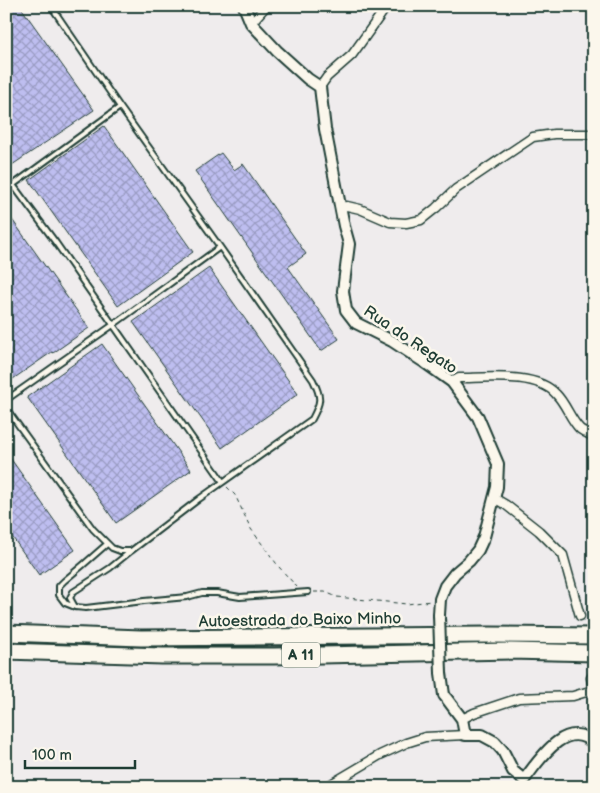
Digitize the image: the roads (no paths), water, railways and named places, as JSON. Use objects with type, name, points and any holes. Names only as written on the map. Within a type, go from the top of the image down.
[{"type":"highway","name":"Autoestrada do Baixo Minho","points":[[6,633],[140,638],[594,636]]},
{"type":"highway","name":"A 11","points":[[6,651],[162,656],[284,656],[511,651],[594,653]]},
{"type":"street","points":[[244,6],[252,23],[277,51],[308,79],[320,87],[327,77],[352,55],[387,6]]},
{"type":"street","points":[[252,23],[266,6]]},
{"type":"street","name":"Rua do Regato","points":[[320,87],[324,128],[349,244],[343,291],[346,310],[356,324],[392,341],[452,382],[478,417],[498,464],[497,487],[484,537],[478,550],[445,586],[440,599],[441,673],[444,695],[462,719],[465,735]]},
{"type":"street","points":[[340,207],[360,208],[390,222],[406,223],[421,220],[456,189],[533,137],[554,134],[594,134]]},
{"type":"street","points":[[452,382],[459,378],[518,378],[543,383],[556,394],[579,428],[594,437]]},
{"type":"street","points":[[494,498],[539,531],[563,556],[580,616]]},
{"type":"street","points":[[462,719],[519,698],[573,696],[593,693],[591,678],[594,674]]},
{"type":"street","points":[[326,787],[380,755],[424,737],[482,735],[495,742],[503,751],[521,782],[543,755],[564,737],[575,734],[582,735],[589,738],[594,744]]},
{"type":"lane","points":[[51,6],[313,380],[320,394],[318,408],[312,420],[223,482],[110,568],[72,592],[70,598],[76,607]]},
{"type":"lane","points":[[6,190],[120,107]]},
{"type":"lane","points":[[13,185],[56,243],[223,482]]},
{"type":"lane","points":[[6,400],[220,247]]},
{"type":"lane","points":[[6,408],[93,529],[112,548],[120,551],[130,551]]},
{"type":"lane","points":[[107,544],[59,586],[59,595],[65,603],[86,608],[187,597],[202,593],[240,596],[308,592]]}]
